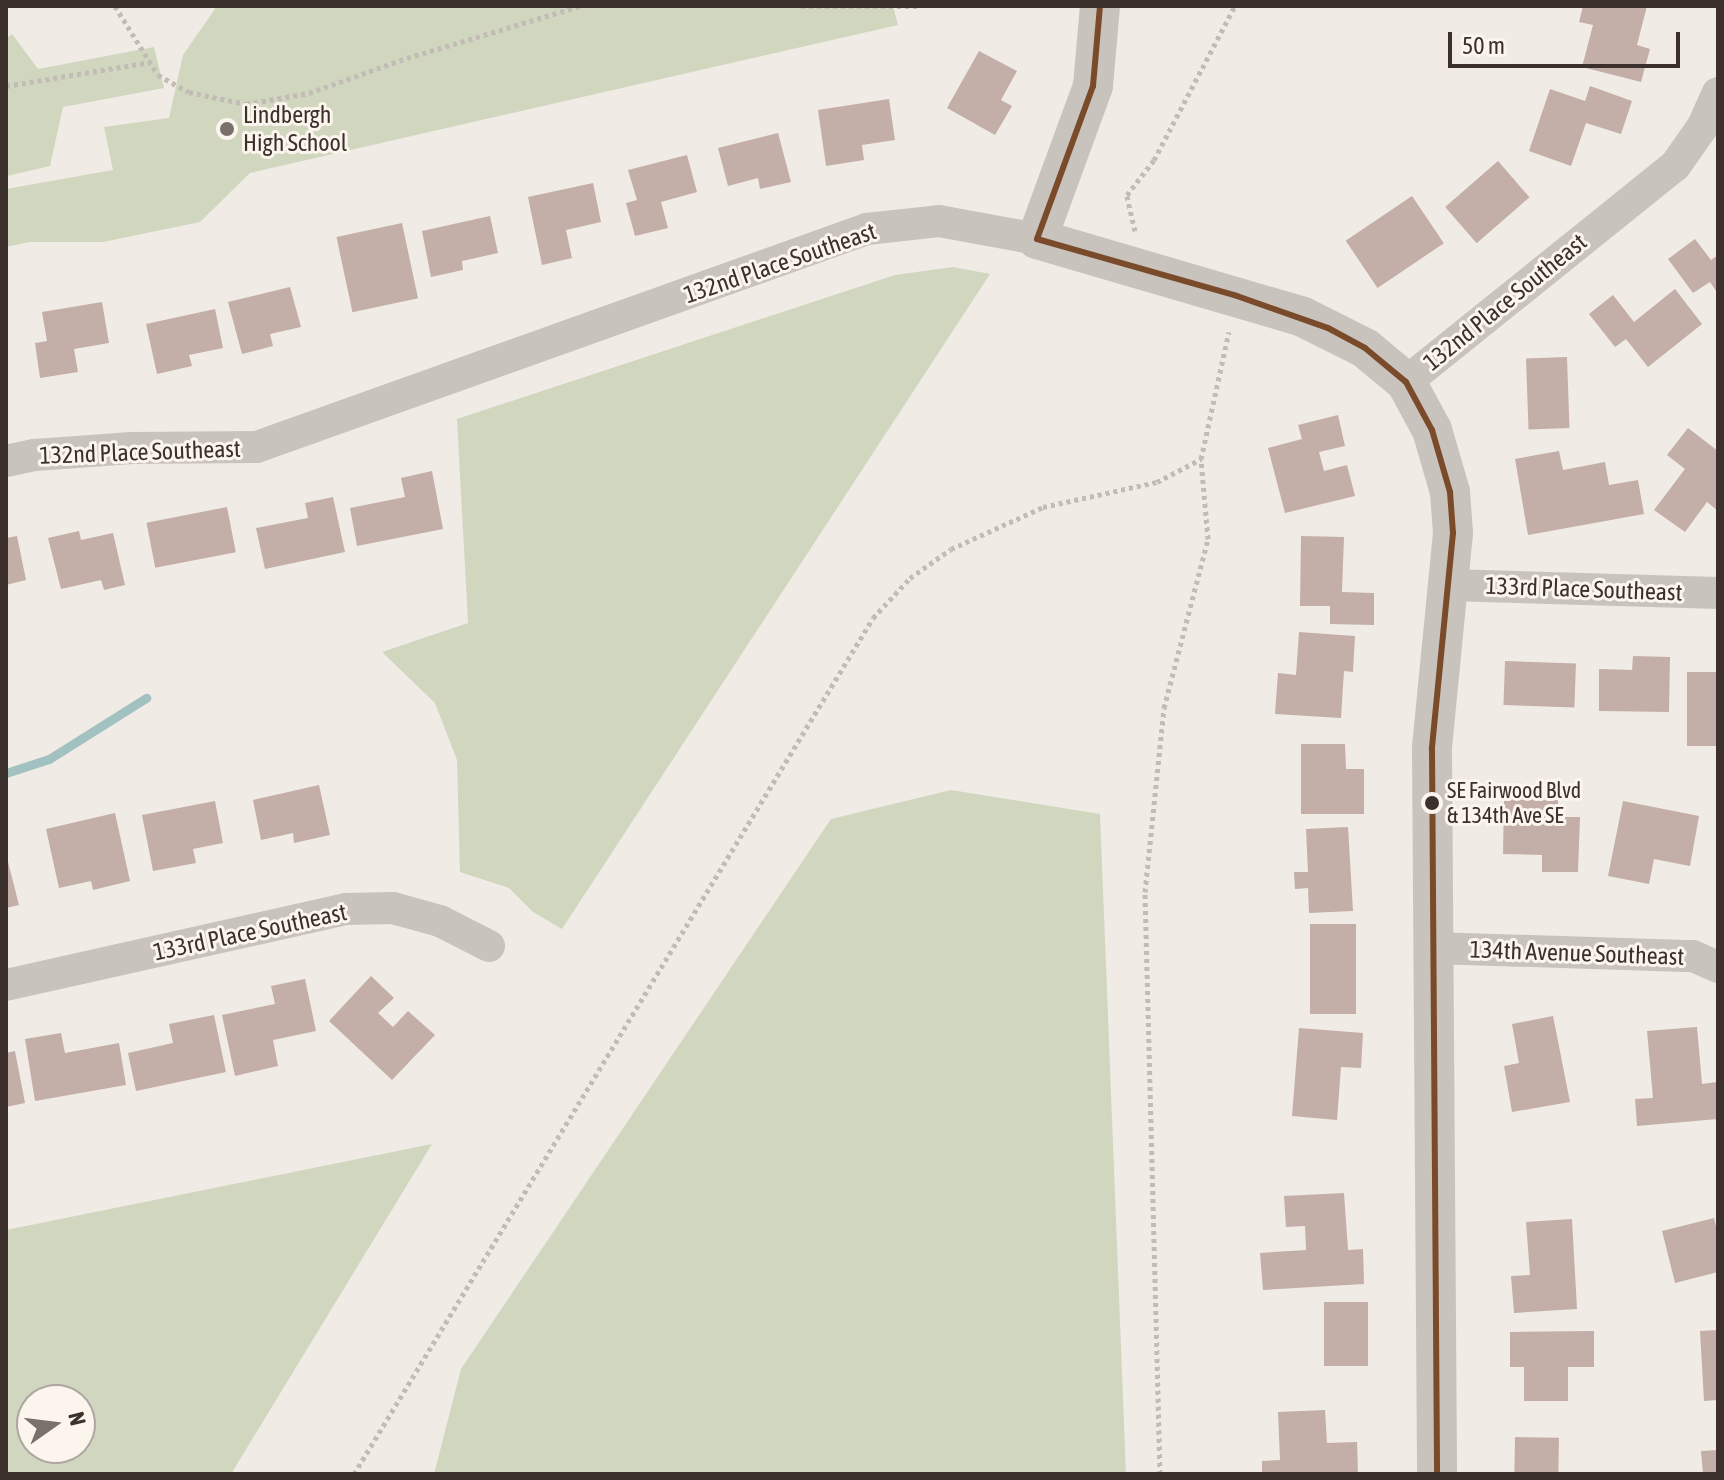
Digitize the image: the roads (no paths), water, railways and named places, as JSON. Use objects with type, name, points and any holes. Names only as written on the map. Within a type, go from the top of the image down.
[{"type":"street","points":[[1037,239],[1093,86],[1100,6]]},
{"type":"street","name":"132nd Place Southeast","points":[[6,461],[35,455],[132,448],[257,447],[867,229],[939,221],[1037,239],[1237,296],[1328,328],[1365,348],[1406,382],[1675,166],[1703,126],[1718,93]]},
{"type":"street","points":[[1406,382],[1432,430],[1450,492],[1453,533],[1432,749],[1437,1474]]},
{"type":"street","name":"133rd Place Southeast","points":[[1449,585],[1718,593]]},
{"type":"street","name":"133rd Place Southeast","points":[[6,985],[347,909],[393,908],[440,921],[489,946]]},
{"type":"street","name":"134th Avenue Southeast","points":[[1433,948],[1693,956],[1718,967]]},
{"type":"waterway","points":[[6,773],[49,759],[146,698]]},
{"type":"place","name":"Lindbergh High School","points":[[227,129]]},
{"type":"place","name":"SE Fairwood Blvd & 134th Ave SE","points":[[1432,803]]}]
